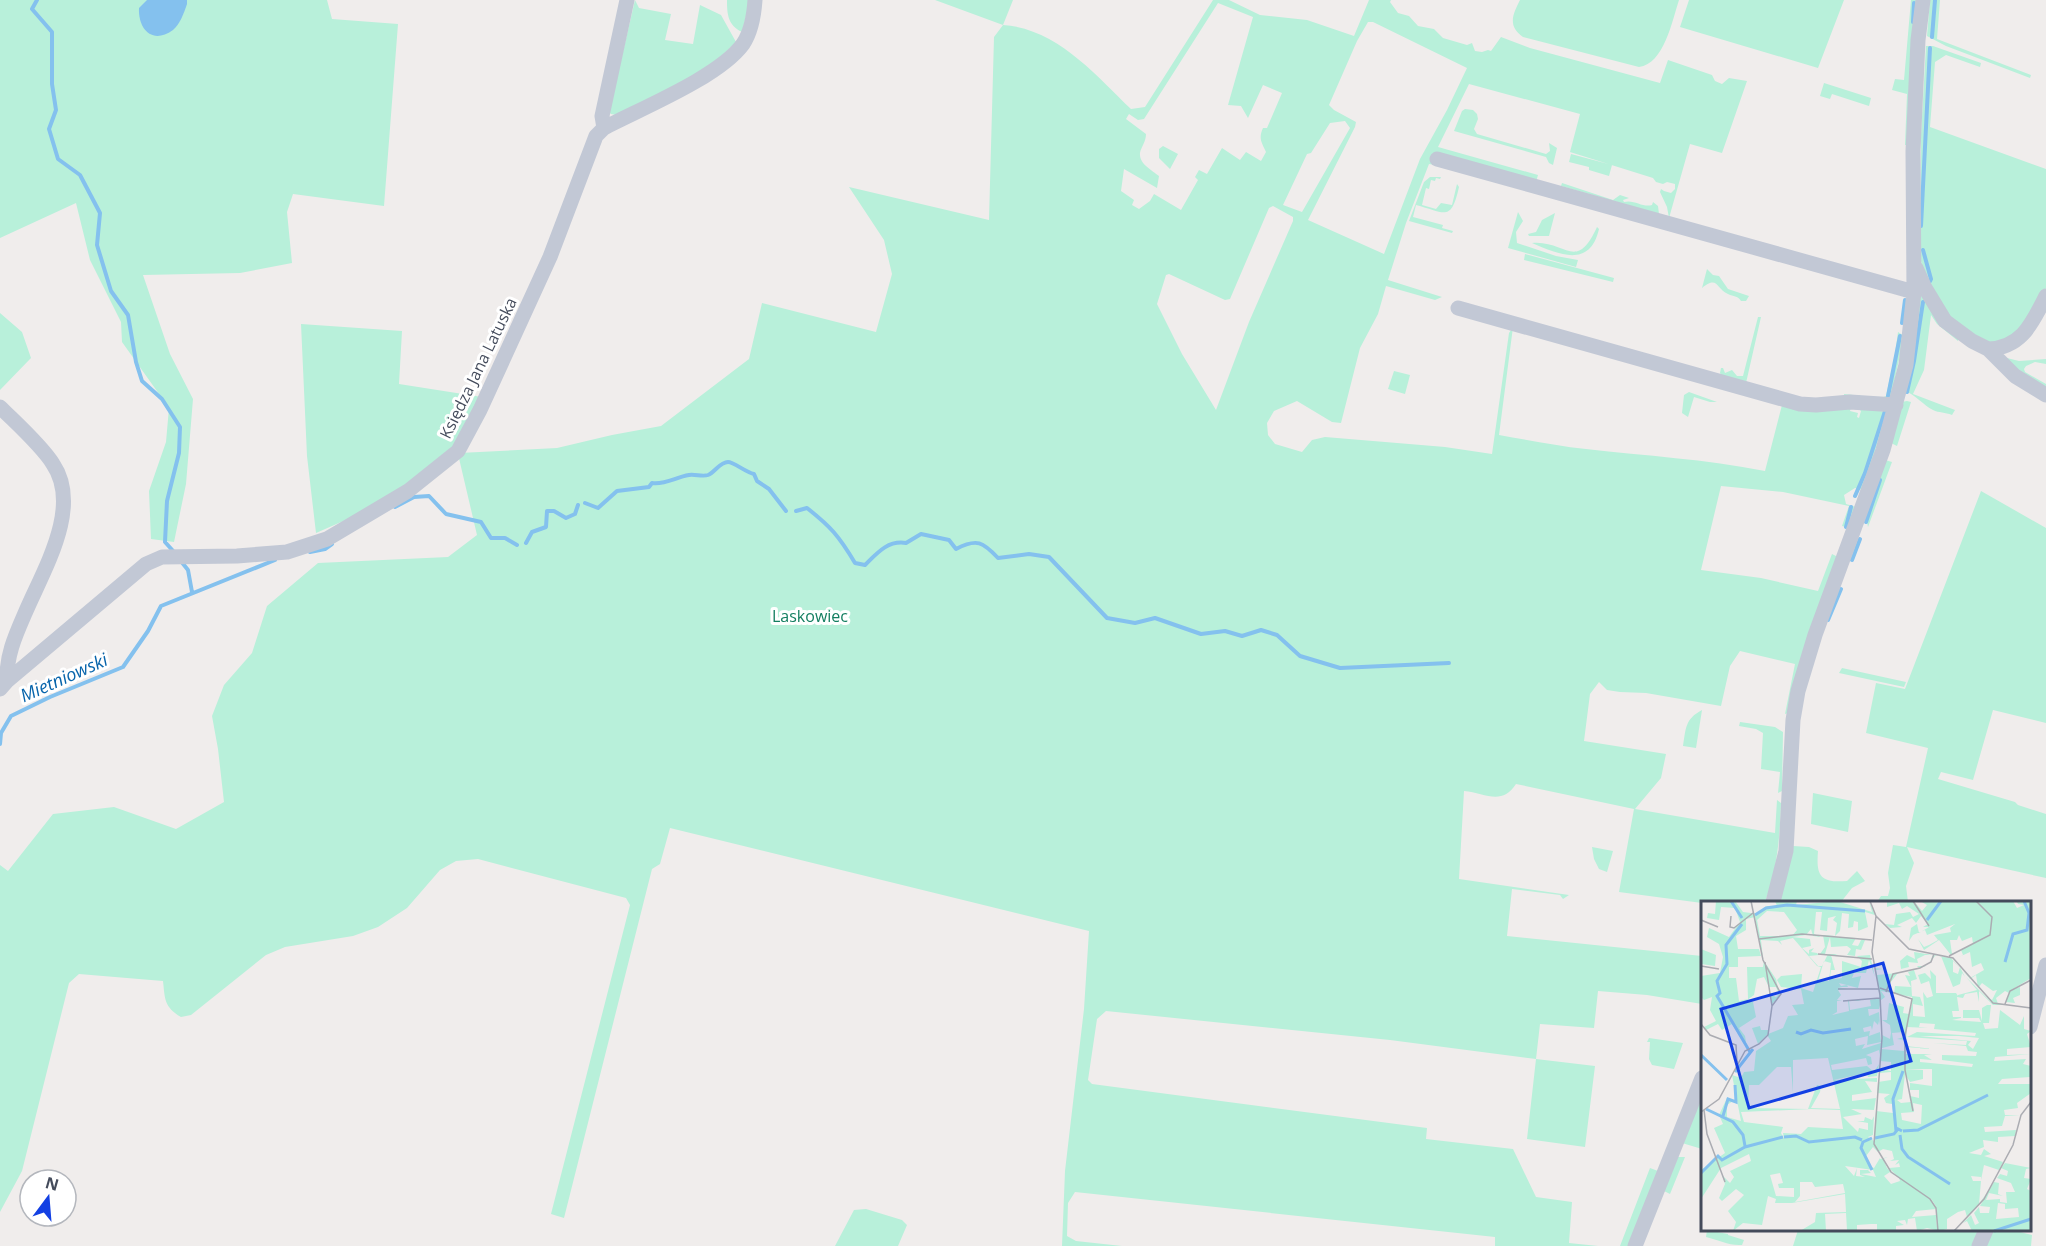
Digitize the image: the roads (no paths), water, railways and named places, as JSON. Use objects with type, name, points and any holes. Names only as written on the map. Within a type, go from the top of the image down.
[{"type":"street","name":"Księdza Jana Latuska","points":[[4,685],[146,564],[165,557],[237,556],[287,552],[327,539],[408,491],[458,451],[480,410],[550,257],[596,136],[604,128],[602,116],[627,0]]},
{"type":"street","points":[[604,128],[720,68],[743,44],[754,18],[755,0]]},
{"type":"street","points":[[1774,901],[1786,851],[1792,720],[1798,691],[1815,635],[1861,513],[1896,405],[1906,365],[1914,292],[1913,151],[1918,40],[1923,0]]},
{"type":"street","points":[[1437,159],[1914,292]]},
{"type":"street","points":[[1914,262],[1925,288],[1945,321],[1972,341],[1988,349],[2015,376],[2046,395]]},
{"type":"street","points":[[1988,349],[2010,345],[2020,338],[2046,296]]},
{"type":"street","points":[[1458,308],[1800,404],[1850,402],[1896,405]]},
{"type":"street","points":[[0,407],[53,463],[61,479],[65,500],[63,517],[54,546],[12,644],[6,665],[4,685]]},
{"type":"street","points":[[2031,1024],[2046,965]]},
{"type":"street","points":[[1635,1246],[1701,1081]]},
{"type":"street","points":[[1978,1246],[1986,1231]]},
{"type":"water","points":[[147,0],[187,0],[187,4],[175,28],[159,36],[153,35],[144,28],[139,16],[139,8]]},
{"type":"waterway","points":[[37,0],[32,9],[52,32],[52,84],[56,110],[49,129],[58,159],[80,175],[100,213],[97,245],[111,291],[128,315],[136,362],[142,381],[162,399],[180,427],[179,453],[167,501],[165,542],[174,552]]},
{"type":"waterway","points":[[1932,37],[1935,0]]},
{"type":"waterway","points":[[1913,22],[1914,3]]},
{"type":"waterway","points":[[1921,226],[1930,48]]},
{"type":"waterway","points":[[1923,250],[1930,281]]},
{"type":"waterway","points":[[1902,323],[1905,300]]},
{"type":"waterway","points":[[1907,392],[1923,302]]},
{"type":"waterway","points":[[1888,396],[1900,336]]},
{"type":"waterway","points":[[1855,496],[1885,411]]},
{"type":"waterway","name":"Mietniowski","points":[[585,503],[598,508],[617,491],[649,487],[652,483],[661,483],[689,475],[706,476],[728,462],[754,474],[757,481],[769,489],[786,511]]},
{"type":"waterway","points":[[1866,522],[1880,480]]},
{"type":"waterway","name":"Mietniowski","points":[[395,507],[414,497],[429,496],[446,514],[481,522],[491,538],[505,538],[517,545]]},
{"type":"waterway","name":"Mietniowski","points":[[526,543],[532,532],[546,527],[547,511],[554,511],[566,518],[575,514],[578,505]]},
{"type":"waterway","points":[[1846,527],[1851,507]]},
{"type":"waterway","name":"Mietniowski","points":[[796,511],[807,508],[822,521],[839,539],[855,563],[865,565],[888,545],[906,543],[921,534],[949,540],[956,549],[979,543],[998,558],[1029,554],[1049,557],[1107,618],[1135,623],[1155,618],[1201,634],[1225,631],[1242,636],[1261,630],[1277,635],[1300,656],[1340,668],[1449,663]]},
{"type":"waterway","points":[[1852,560],[1860,539]]},
{"type":"waterway","name":"Mietniowski","points":[[310,552],[325,549],[332,544]]},
{"type":"waterway","points":[[180,560],[188,570],[192,592]]},
{"type":"waterway","name":"Mietniowski","points":[[0,744],[1,733],[11,716],[123,667],[148,631],[161,606],[275,560]]},
{"type":"waterway","points":[[1828,620],[1841,589]]},
{"type":"park label","name":"Laskowiec","points":[[810,616]]}]
